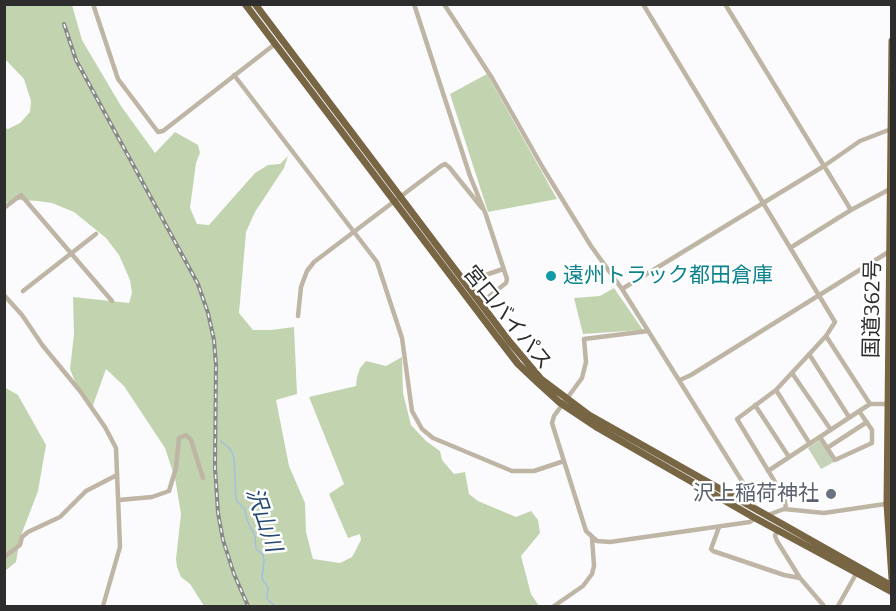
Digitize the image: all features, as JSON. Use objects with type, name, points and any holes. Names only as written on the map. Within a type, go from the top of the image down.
[{"type":"highway","name":"宮口バイパス","points":[[245,4],[397,199],[465,282],[511,344],[563,401],[891,586]]},
{"type":"highway","name":"宮口バイパス","points":[[255,4],[519,364],[598,428],[755,518],[891,592]]},
{"type":"highway","name":"国道362号","points":[[891,40],[888,404],[891,579]]},
{"type":"street","points":[[93,4],[118,79],[155,131],[162,130],[275,44]]},
{"type":"street","points":[[414,4],[503,269],[506,283],[481,303]]},
{"type":"street","points":[[444,4],[492,78],[591,246],[622,289],[755,502],[778,487]]},
{"type":"street","points":[[643,4],[835,322],[826,336],[776,390],[737,419],[784,497],[786,508]]},
{"type":"street","points":[[725,4],[851,210]]},
{"type":"street","points":[[234,75],[376,262],[402,338],[412,411],[422,429],[433,438],[512,471],[534,471],[564,461]]},
{"type":"street","points":[[622,289],[824,166],[860,141],[891,129]]},
{"type":"street","points":[[298,316],[299,295],[314,262],[445,164],[485,213]]},
{"type":"street","points":[[790,248],[890,189]]},
{"type":"street","points":[[4,208],[21,195],[112,301]]},
{"type":"street","points":[[23,291],[96,234]]},
{"type":"street","points":[[680,380],[890,251]]},
{"type":"street","points":[[465,282],[503,269]]},
{"type":"street","points":[[4,295],[80,391],[105,427],[116,448],[120,547],[103,606]]},
{"type":"street","points":[[648,331],[584,339],[585,368],[579,383],[563,401],[554,416],[552,423],[585,528],[592,538],[600,542],[610,542],[750,522],[755,518]]},
{"type":"street","points":[[826,336],[870,404]]},
{"type":"street","points":[[809,354],[849,417]]},
{"type":"street","points":[[792,373],[831,430]]},
{"type":"street","points":[[776,390],[810,444]]},
{"type":"street","points":[[768,471],[870,404],[888,404]]},
{"type":"street","points":[[755,405],[789,457]]},
{"type":"street","points":[[820,437],[835,460],[872,443],[872,430],[859,411]]},
{"type":"street","points":[[827,448],[867,422]]},
{"type":"street","points":[[119,500],[152,497],[169,491],[176,468],[181,436],[189,436],[203,478]]},
{"type":"street","points":[[4,557],[20,545],[22,537],[28,532],[60,518],[86,491],[117,475]]},
{"type":"street","points":[[768,515],[786,508],[824,513],[889,503]]},
{"type":"street","points":[[719,527],[712,551],[784,575],[801,578]]},
{"type":"street","points":[[777,530],[774,536],[801,578],[824,606]]},
{"type":"street","points":[[554,606],[583,586],[592,574],[594,566],[592,538]]},
{"type":"street","points":[[838,606],[856,574]]},
{"type":"green space","points":[[5,5],[72,5],[82,40],[121,106],[155,153],[175,132],[198,145],[200,153],[196,163],[190,208],[197,224],[209,225],[255,173],[268,165],[280,164],[288,156],[284,168],[255,212],[246,232],[239,313],[253,330],[294,327],[297,394],[276,400],[289,466],[305,503],[306,532],[313,559],[340,563],[352,557],[361,540],[360,534],[348,538],[329,494],[344,484],[309,397],[356,386],[360,368],[366,361],[386,366],[402,357],[403,393],[411,425],[426,441],[440,451],[442,460],[454,474],[465,472],[469,494],[478,501],[516,517],[531,511],[538,520],[540,533],[521,556],[531,594],[539,606],[204,606],[190,584],[181,577],[177,567],[181,514],[175,478],[165,448],[124,386],[106,369],[92,408],[79,391],[70,369],[74,334],[73,297],[129,303],[132,293],[130,280],[119,255],[106,238],[74,212],[52,203],[38,201],[18,200],[5,203],[5,128],[8,129],[20,123],[30,112],[31,101],[24,79],[5,59]]},
{"type":"green space","points":[[487,74],[557,199],[488,212],[450,94]]},
{"type":"green space","points":[[614,288],[643,330],[583,334],[574,298],[600,296]]},
{"type":"green space","points":[[4,387],[18,395],[46,445],[38,491],[20,538],[16,562],[5,571]]},
{"type":"green space","points":[[820,440],[834,462],[821,469],[808,448]]},
{"type":"waterway","name":"沢山川","points":[[221,441],[231,450],[234,458],[236,500],[245,510],[255,536],[256,549],[263,555],[262,579],[268,587],[267,599],[275,606]]},
{"type":"railway","points":[[64,24],[76,60],[198,284],[208,313],[214,340],[216,365],[215,467],[218,513],[223,540],[248,606]]},
{"type":"place","name":"遠州トラック都田倉庫","points":[[551,276]]},
{"type":"place","name":"沢上稲荷神社","points":[[831,494]]}]
